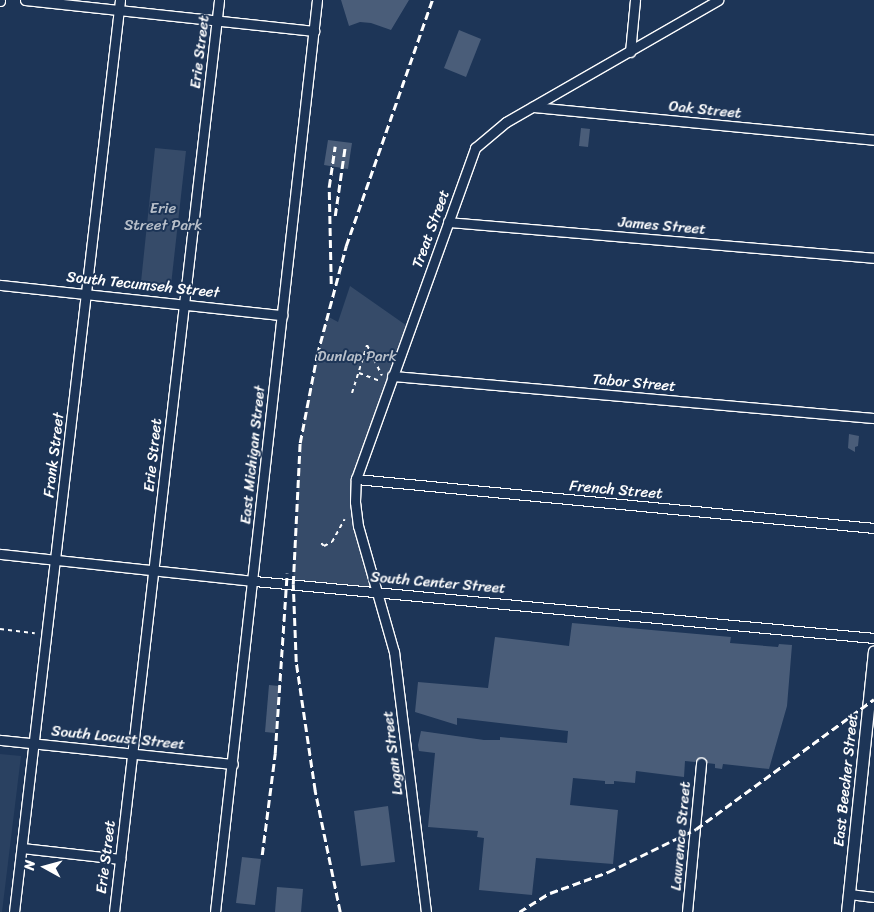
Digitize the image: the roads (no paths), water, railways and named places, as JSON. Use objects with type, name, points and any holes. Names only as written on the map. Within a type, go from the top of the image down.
[{"type":"main road","name":"East Beecher Street","points":[[847,912],[869,746],[874,651]]},
{"type":"street","points":[[25,0],[314,30]]},
{"type":"street","name":"Frank Street","points":[[14,912],[120,0]]},
{"type":"street","name":"Erie Street","points":[[114,912],[219,0]]},
{"type":"street","name":"East Michigan Street","points":[[215,912],[254,581],[317,0]]},
{"type":"street","points":[[630,52],[635,0]]},
{"type":"street","name":"Treat Street","points":[[379,592],[358,526],[355,502],[356,479],[475,148],[494,129],[718,0]]},
{"type":"street","name":"Oak Street","points":[[533,107],[874,140]]},
{"type":"street","name":"James Street","points":[[448,222],[874,258]]},
{"type":"street","name":"South Tecumseh Street","points":[[0,285],[282,315]]},
{"type":"street","name":"Tabor Street","points":[[392,376],[874,418]]},
{"type":"street","name":"French Street","points":[[356,479],[874,528]]},
{"type":"street","name":"South Center Street","points":[[0,554],[254,581],[874,638]]},
{"type":"street","name":"Logan Street","points":[[379,592],[398,675],[426,912]]},
{"type":"street","name":"South Locust Street","points":[[0,740],[233,764]]},
{"type":"street","name":"Lawrence Street","points":[[688,912],[701,763]]},
{"type":"street","points":[[22,848],[120,859]]},
{"type":"street","points":[[849,894],[874,897]]},
{"type":"railway","points":[[340,912],[315,791],[296,662],[293,584],[300,443],[317,355],[346,246],[432,0]]},
{"type":"railway","points":[[331,284],[329,187],[335,146]]},
{"type":"railway","points":[[335,216],[345,147]]},
{"type":"railway","points":[[262,855],[275,753],[287,573]]},
{"type":"railway","points":[[519,912],[550,893],[608,872],[696,829],[874,699]]},
{"type":"park label","name":"Erie Street Park","points":[[163,216]]},
{"type":"park label","name":"Dunlap Park","points":[[357,357]]}]
